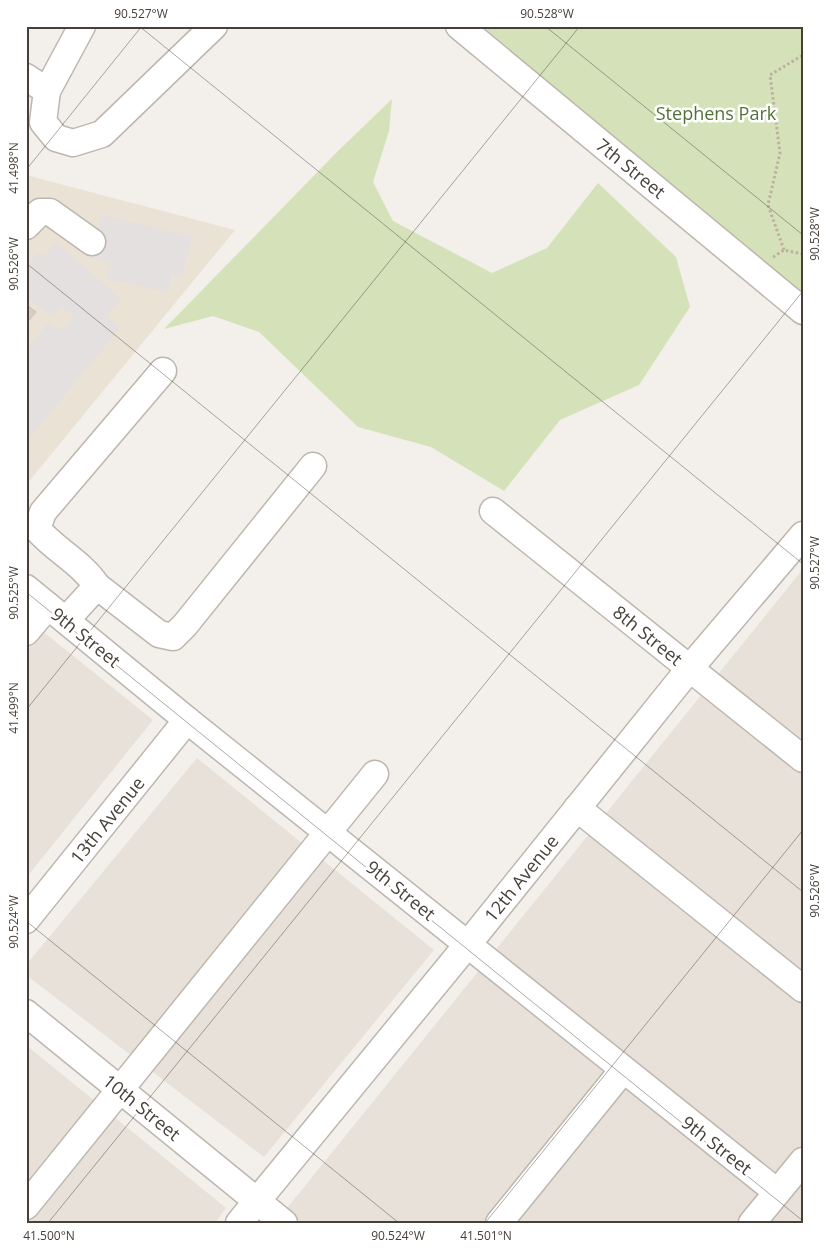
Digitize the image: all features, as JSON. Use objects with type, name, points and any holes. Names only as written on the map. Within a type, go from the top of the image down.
[{"type":"street","points":[[82,26],[36,84],[43,122],[56,138],[73,143],[102,134],[214,26]]},
{"type":"street","name":"7th Street","points":[[459,26],[803,311]]},
{"type":"street","points":[[26,226],[40,212],[50,212],[92,242]]},
{"type":"street","points":[[163,371],[43,512],[37,529],[46,540],[91,577],[97,586],[159,634],[173,637],[185,625],[313,466]]},
{"type":"street","name":"8th Street","points":[[493,511],[803,759]]},
{"type":"street","name":"12th Avenue","points":[[239,1223],[468,944],[690,668],[803,535]]},
{"type":"street","points":[[26,632],[97,586]]},
{"type":"street","name":"9th Street","points":[[26,588],[187,720],[328,830],[623,1070],[777,1192]]},
{"type":"street","name":"13th Avenue","points":[[26,920],[187,720]]},
{"type":"street","points":[[26,1206],[121,1091],[328,830],[375,774]]},
{"type":"street","points":[[577,808],[803,989]]},
{"type":"street","name":"10th Street","points":[[26,1013],[284,1223]]},
{"type":"street","points":[[499,1223],[623,1070]]},
{"type":"street","points":[[752,1223],[803,1161]]},
{"type":"path","points":[[803,55],[770,74],[780,153],[768,205],[784,250],[803,254]]},
{"type":"shaded area","points":[[26,175],[235,230],[26,485]]},
{"type":"shaded area","points":[[101,215],[192,236],[182,276],[171,275],[168,292],[107,279],[110,263],[92,258]]},
{"type":"shaded area","points":[[56,242],[121,299],[106,316],[121,327],[26,442],[26,350],[49,322],[62,331],[74,316],[62,307],[51,316],[26,296],[26,267],[38,253],[44,256]]},
{"type":"shaded area","points":[[803,569],[803,1223],[275,1223]]},
{"type":"shaded area","points":[[26,618],[153,720],[26,878]]},
{"type":"shaded area","points":[[197,758],[434,950],[264,1157],[26,975],[26,965]]},
{"type":"shaded area","points":[[26,1045],[226,1208],[215,1223],[26,1223]]},
{"type":"green space","name":"Stephens Park","points":[[474,26],[803,26],[803,297]]},
{"type":"green space","points":[[392,99],[389,131],[373,182],[393,221],[492,273],[547,248],[598,183],[676,257],[690,307],[639,385],[560,420],[504,491],[431,447],[358,427],[259,332],[213,316],[164,329],[338,151]]},
{"type":"building","points":[[26,304],[36,312],[26,324]]}]
